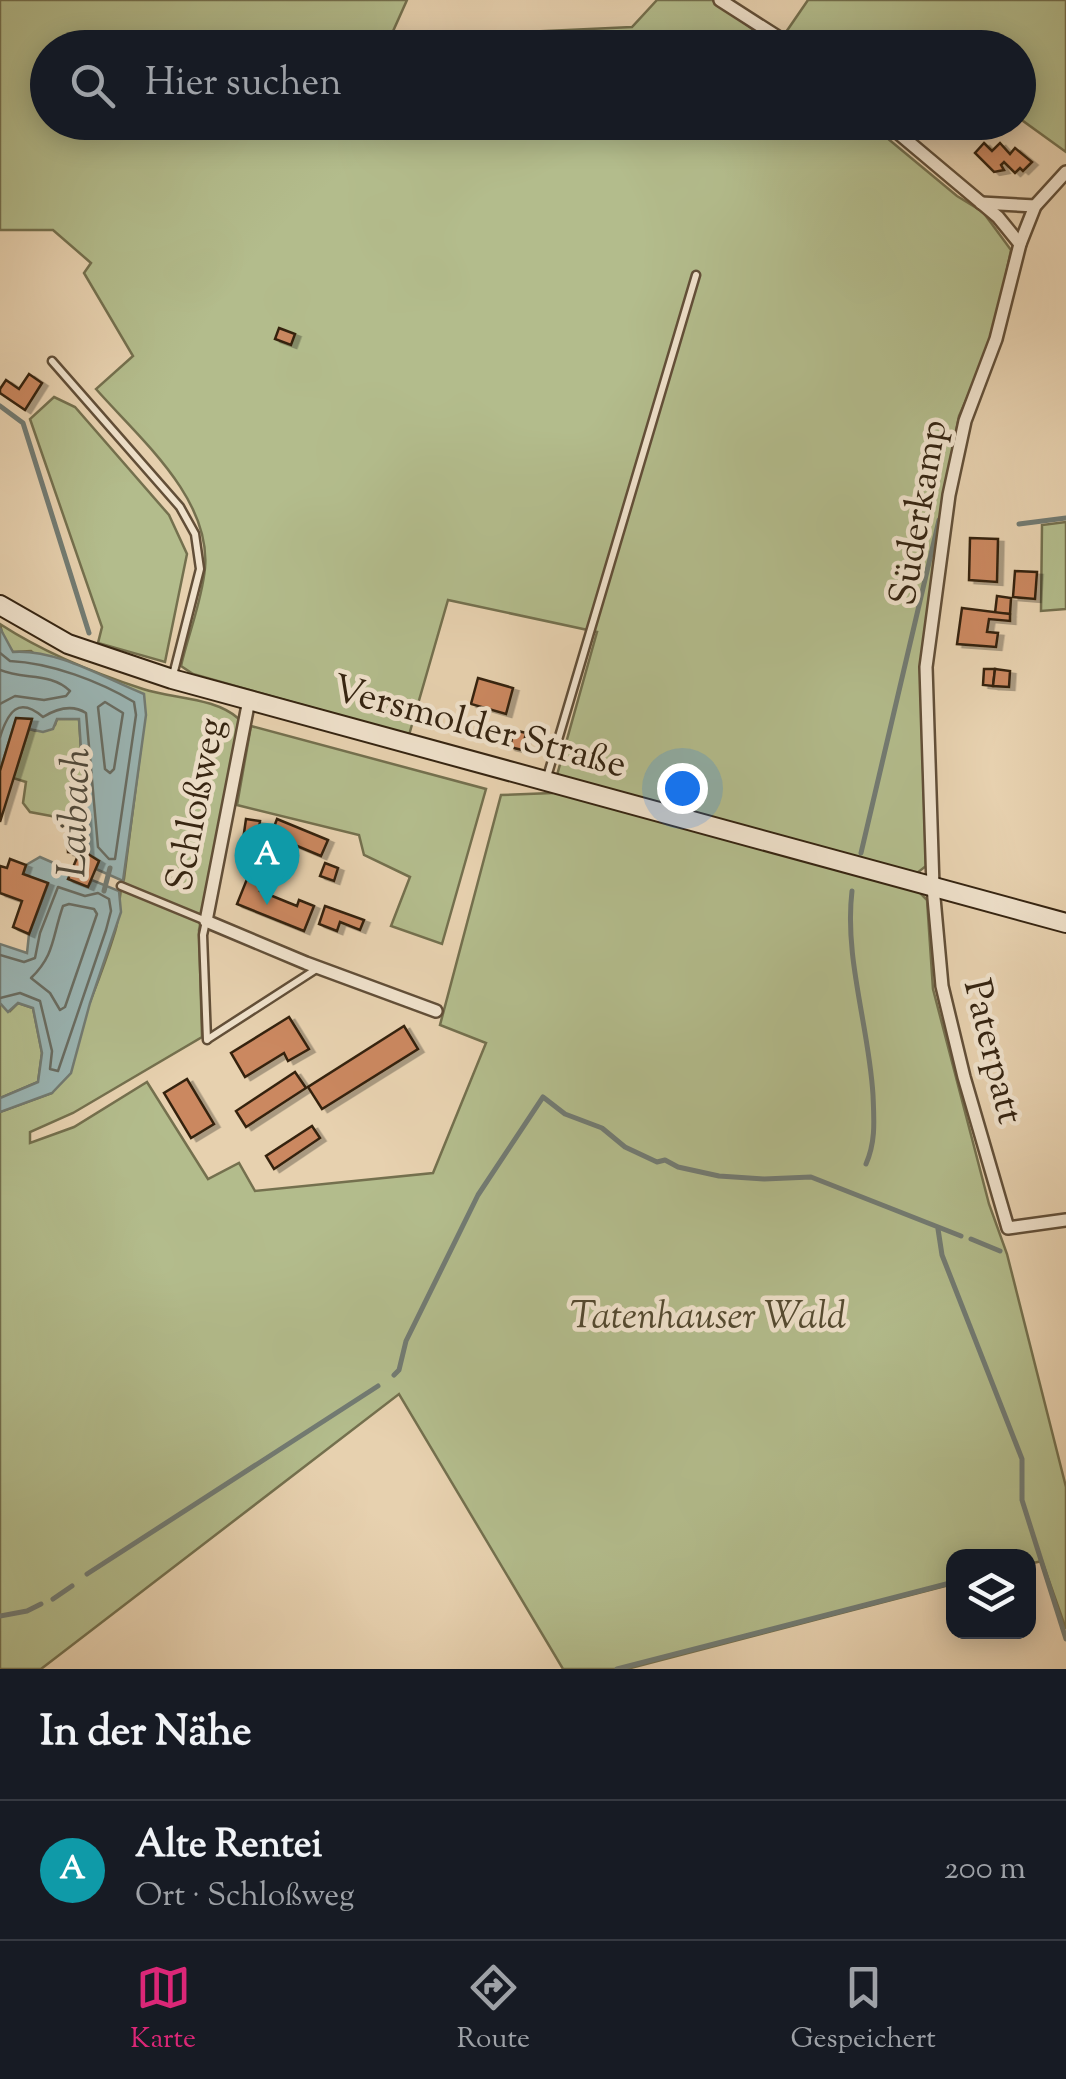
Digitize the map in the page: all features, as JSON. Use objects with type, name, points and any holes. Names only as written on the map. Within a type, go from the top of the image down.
[{"type":"main road","name":"Versmolder Straße","points":[[0,605],[68,644],[172,679],[1066,923]]},
{"type":"street","points":[[720,0],[767,30]]},
{"type":"street","points":[[906,140],[981,203],[1020,244]]},
{"type":"street","name":"Süderkamp","points":[[933,887],[926,666],[939,562],[965,421],[996,340],[1020,244],[1035,206],[1066,172]]},
{"type":"street","points":[[981,203],[1035,206]]},
{"type":"street","name":"Schloßweg","points":[[248,700],[206,921],[436,1011]]},
{"type":"street","name":"Paterpatt","points":[[933,887],[942,986],[1008,1228],[1066,1220]]},
{"type":"lane","points":[[546,782],[696,275]]},
{"type":"lane","points":[[52,360],[180,506],[195,534],[200,569],[172,679]]},
{"type":"lane","name":"Schloßweg","points":[[121,886],[206,921]]},
{"type":"lane","points":[[206,921],[206,1040],[318,968]]},
{"type":"green space","name":"Tatenhauser Wald","points":[[0,0],[407,0],[394,30],[30,30],[30,140],[889,140],[957,196],[983,212],[1011,250],[992,341],[959,416],[941,512],[920,667],[926,866],[917,873],[919,892],[927,900],[933,989],[989,1204],[1007,1254],[1066,1487],[1066,1629],[1042,1561],[1036,1562],[1036,1549],[946,1549],[946,1586],[627,1669],[563,1669],[399,1394],[41,1669],[0,1669],[0,1112],[52,1093],[93,993],[117,925],[141,746],[31,651],[13,652],[4,641],[0,624],[88,669],[143,689],[218,706],[239,719],[199,930],[202,1037],[73,1113],[30,1132],[30,1143],[74,1127],[147,1082],[208,1179],[239,1163],[255,1191],[433,1173],[486,1043],[440,1025],[501,795],[552,793],[597,632],[448,600],[409,735],[193,674],[181,666],[205,568],[204,542],[197,517],[169,471],[96,389],[133,356],[84,273],[91,263],[53,230],[0,230]]},
{"type":"green space","name":"Tatenhauser Wald","points":[[657,0],[713,0],[754,30],[566,30],[632,27]]},
{"type":"green space","points":[[808,0],[1066,0],[1066,152],[1036,130],[1036,30],[787,30]]},
{"type":"green space","points":[[54,397],[75,407],[169,515],[187,554],[165,662],[98,643],[102,627],[30,419]]},
{"type":"green space","points":[[1066,522],[1066,609],[1041,611],[1042,525]]},
{"type":"green space","points":[[57,719],[79,719],[84,795],[78,796],[79,812],[67,819],[30,812],[23,803],[26,782],[13,778],[29,729],[36,731],[55,725]]},
{"type":"green space","points":[[251,726],[486,789],[442,944],[391,926],[410,877],[364,855],[359,835],[237,805]]},
{"type":"green space","points":[[0,1003],[10,1011],[18,1003],[33,1008],[42,1053],[38,1082],[0,1098]]},
{"type":"water","points":[[0,628],[13,652],[63,660],[144,694],[146,715],[123,881],[96,869],[99,861],[88,857],[79,719],[57,719],[53,729],[43,732],[29,729],[31,719],[16,719],[0,771]]},
{"type":"water","points":[[40,857],[72,871],[69,879],[88,887],[92,880],[119,891],[121,912],[71,1073],[52,1093],[0,1112],[0,1098],[38,1082],[42,1053],[33,1008],[18,1003],[8,1012],[0,1003],[0,944],[27,953],[29,934],[48,884],[23,874],[26,865]]},
{"type":"building","points":[[984,143],[992,151],[1000,143],[1010,154],[1015,148],[1032,162],[1015,173],[1004,162],[1004,170],[994,172],[975,153]]},
{"type":"building","points":[[279,328],[295,334],[291,345],[275,339]]},
{"type":"building","points":[[29,374],[42,383],[25,410],[0,393],[0,389],[6,380],[19,389]]},
{"type":"building","points":[[970,538],[998,539],[997,582],[969,580]]},
{"type":"building","points":[[1015,571],[1037,572],[1035,599],[1013,597]]},
{"type":"building","points":[[997,596],[1011,598],[1010,614],[995,613]]},
{"type":"building","points":[[962,608],[1010,614],[1010,621],[989,619],[987,632],[998,633],[996,647],[957,644]]},
{"type":"building","points":[[984,669],[995,669],[993,686],[983,685]]},
{"type":"building","points":[[995,669],[1010,671],[1009,687],[993,686]]},
{"type":"building","points":[[478,678],[513,688],[506,714],[471,704]]},
{"type":"building","points":[[16,718],[32,719],[0,822],[0,771]]},
{"type":"building","points":[[514,730],[526,733],[522,750],[510,747]]},
{"type":"building","points":[[85,812],[88,854],[68,852],[66,813]]},
{"type":"building","points":[[246,819],[260,821],[257,842],[243,840]]},
{"type":"building","points":[[277,819],[328,840],[321,856],[271,835]]},
{"type":"building","points":[[79,853],[99,861],[88,887],[68,879]]},
{"type":"building","points":[[10,859],[26,865],[23,874],[48,883],[29,934],[13,927],[22,901],[0,893],[0,866],[7,868]]},
{"type":"building","points":[[325,863],[338,868],[334,881],[320,876]]},
{"type":"building","points":[[247,879],[262,885],[260,891],[287,902],[297,906],[299,900],[314,906],[304,931],[237,904]]},
{"type":"building","points":[[325,906],[364,920],[360,930],[340,922],[337,931],[319,924]]},
{"type":"building","points":[[289,1017],[309,1049],[288,1061],[284,1053],[245,1077],[231,1053]]},
{"type":"building","points":[[404,1026],[418,1049],[322,1109],[308,1087]]},
{"type":"building","points":[[295,1072],[306,1088],[246,1127],[236,1111]]},
{"type":"building","points":[[187,1079],[214,1124],[191,1138],[164,1093]]},
{"type":"building","points":[[312,1126],[320,1138],[274,1169],[266,1156]]},
{"type":"waterway","name":"Laibach","points":[[0,406],[23,423],[89,633]]},
{"type":"waterway","points":[[1019,524],[1066,518]]},
{"type":"waterway","points":[[861,853],[939,520]]},
{"type":"waterway","name":"Laibach","points":[[104,891],[110,868]]},
{"type":"waterway","points":[[852,891],[851,942],[873,1095],[873,1139],[866,1164]]},
{"type":"waterway","points":[[394,1375],[399,1370],[406,1341],[478,1195],[543,1097],[565,1114],[602,1128],[625,1147],[657,1162],[665,1160],[678,1167],[719,1176],[811,1177],[961,1236]]},
{"type":"waterway","points":[[938,1229],[942,1255],[1022,1459],[1022,1500],[1066,1639]]},
{"type":"waterway","points":[[971,1239],[1000,1251]]},
{"type":"waterway","points":[[87,1574],[378,1386]]},
{"type":"waterway","points":[[617,1669],[946,1584]]},
{"type":"waterway","points":[[53,1599],[72,1586]]},
{"type":"waterway","points":[[0,1616],[41,1604]]},
{"type":"place","name":"Alte Rentei","points":[[267,905]]}]
